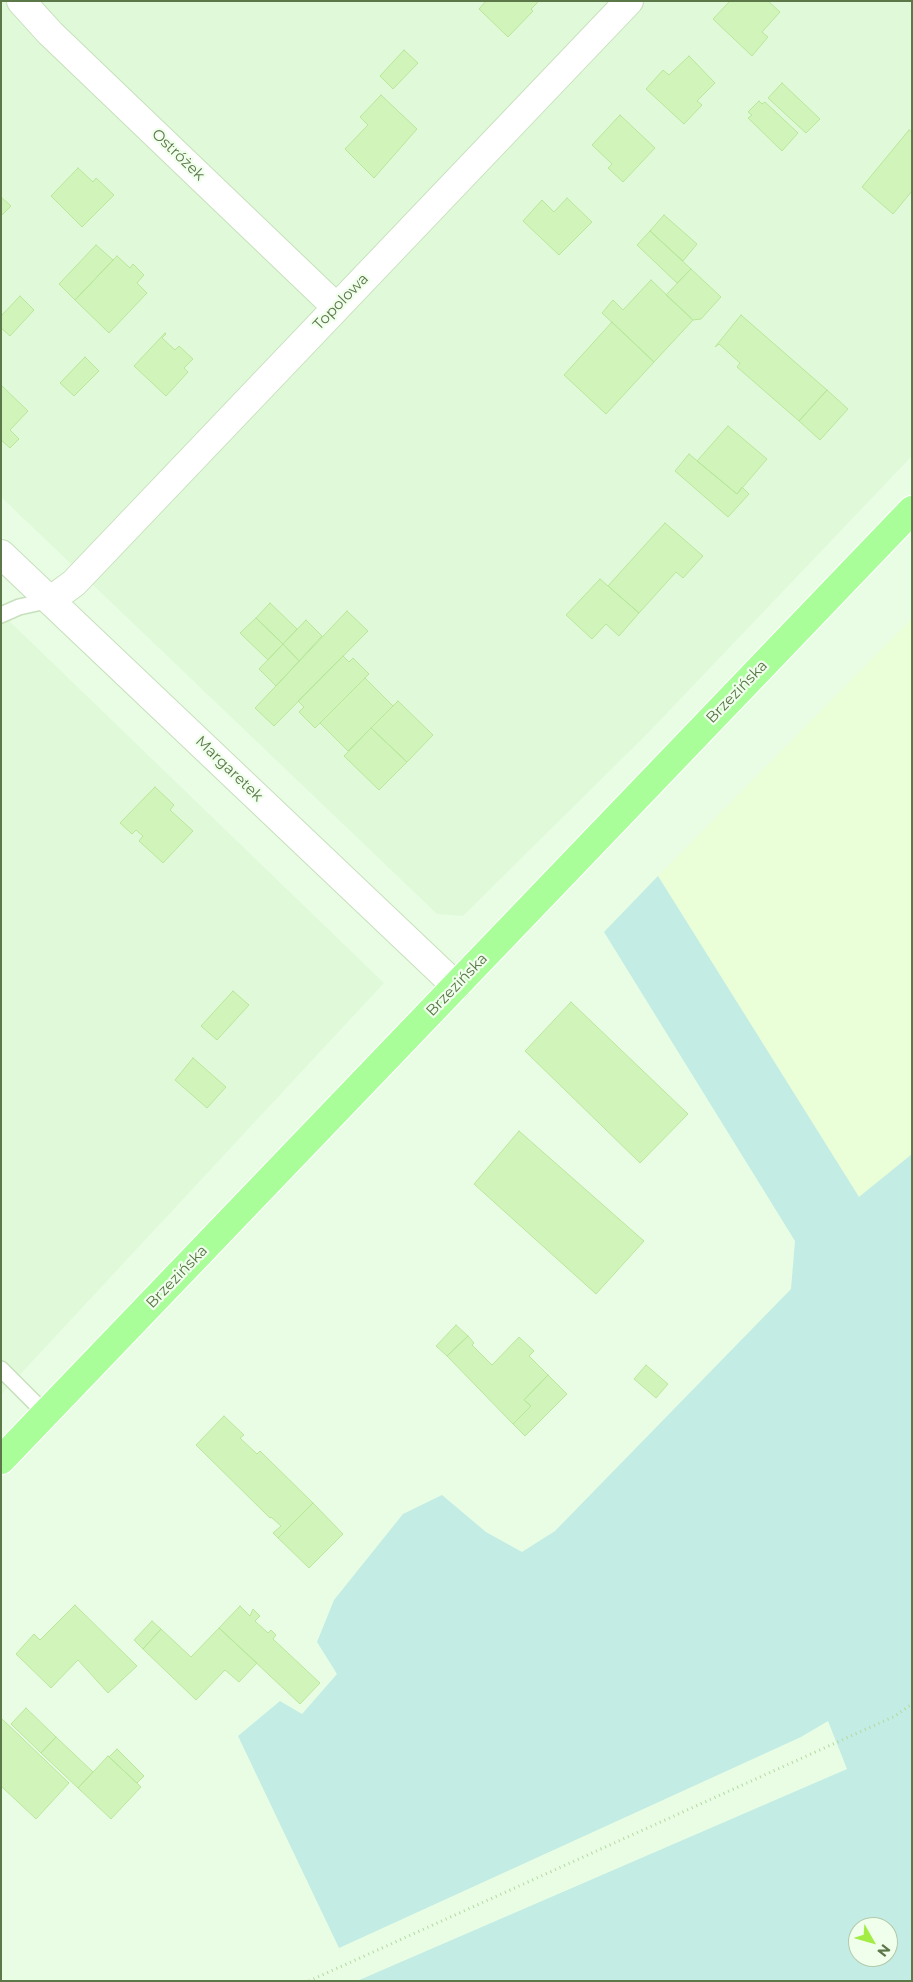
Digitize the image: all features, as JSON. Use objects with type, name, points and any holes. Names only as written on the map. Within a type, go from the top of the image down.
[{"type":"main road","name":"Brzezińska","points":[[1,1460],[912,510]]},
{"type":"street","name":"Ostróżek","points":[[21,1],[50,32],[336,307]]},
{"type":"street","name":"Topolowa","points":[[51,600],[74,583],[628,1]]},
{"type":"street","name":"Margaretek","points":[[1,554],[456,986]]},
{"type":"lane","points":[[1,615],[20,607],[51,600]]},
{"type":"lane","points":[[1,1369],[46,1414]]},
{"type":"path","points":[[309,1981],[895,1716],[912,1704]]},
{"type":"shaded area","points":[[1,1],[912,1],[912,456],[648,733],[463,916],[437,914],[1,497]]},
{"type":"shaded area","points":[[1,613],[384,983],[1,1395]]},
{"type":"shaded area","points":[[912,618],[912,1154],[859,1198],[658,876]]},
{"type":"shaded area","points":[[658,876],[859,1197],[912,1154],[912,1981],[357,1981],[847,1769],[828,1721],[801,1737],[339,1948],[238,1736],[280,1701],[302,1714],[337,1674],[317,1642],[334,1600],[403,1514],[442,1495],[486,1532],[522,1552],[555,1531],[791,1289],[795,1241],[604,932]]},
{"type":"building","points":[[486,1],[539,1],[531,9],[533,11],[508,37],[479,9]]},
{"type":"building","points":[[730,1],[768,1],[780,12],[762,32],[768,37],[752,56],[713,19]]},
{"type":"building","points":[[404,50],[418,63],[393,89],[380,76]]},
{"type":"building","points":[[689,56],[715,83],[697,101],[702,105],[684,124],[646,89],[663,70],[669,75]]},
{"type":"building","points":[[782,83],[820,119],[806,133],[768,98]]},
{"type":"building","points":[[381,95],[417,129],[374,178],[345,149],[368,125],[360,117]]},
{"type":"building","points":[[759,101],[762,104],[765,102],[798,133],[782,151],[748,118],[752,115],[748,112]]},
{"type":"building","points":[[620,115],[655,148],[623,182],[608,168],[612,164],[592,145]]},
{"type":"building","points":[[909,130],[912,132],[912,191],[893,214],[862,187]]},
{"type":"building","points":[[78,168],[93,182],[96,178],[114,195],[82,227],[51,196]]},
{"type":"building","points":[[1,197],[11,206],[1,216]]},
{"type":"building","points":[[567,198],[592,222],[559,255],[523,221],[542,200],[554,212]]},
{"type":"building","points":[[664,215],[697,244],[683,261],[650,231]]},
{"type":"building","points":[[650,231],[691,269],[677,283],[637,245]]},
{"type":"building","points":[[96,245],[113,260],[75,300],[59,284]]},
{"type":"building","points":[[117,256],[130,268],[133,264],[144,275],[137,283],[147,293],[109,333],[75,300]]},
{"type":"building","points":[[691,269],[721,297],[701,319],[693,320],[666,295]]},
{"type":"building","points":[[651,280],[693,320],[654,362],[602,313],[613,300],[623,310]]},
{"type":"building","points":[[20,296],[34,310],[10,336],[1,328],[1,316]]},
{"type":"building","points":[[741,315],[827,390],[799,421],[737,367],[740,363],[719,344],[715,347]]},
{"type":"building","points":[[612,322],[654,362],[606,414],[564,375]]},
{"type":"building","points":[[165,333],[162,338],[175,350],[179,346],[193,359],[184,368],[188,372],[166,396],[134,366]]},
{"type":"building","points":[[85,357],[99,371],[74,396],[60,383]]},
{"type":"building","points":[[1,385],[28,411],[10,430],[19,439],[10,448],[1,440]]},
{"type":"building","points":[[827,390],[848,409],[820,440],[799,421]]},
{"type":"building","points":[[728,426],[767,459],[737,494],[697,461]]},
{"type":"building","points":[[689,454],[737,494],[742,487],[749,494],[728,517],[675,471]]},
{"type":"building","points":[[665,523],[703,556],[683,578],[676,572],[639,613],[608,586]]},
{"type":"building","points":[[600,579],[639,613],[619,636],[606,624],[592,639],[566,615]]},
{"type":"building","points":[[270,603],[297,629],[283,644],[256,618]]},
{"type":"building","points":[[347,611],[368,631],[274,726],[255,708]]},
{"type":"building","points":[[256,618],[283,644],[268,660],[240,633]]},
{"type":"building","points":[[306,620],[322,636],[299,661],[283,644]]},
{"type":"building","points":[[283,644],[299,661],[276,686],[259,669]]},
{"type":"building","points":[[343,656],[349,662],[353,658],[369,674],[315,728],[299,712],[304,707],[298,701]]},
{"type":"building","points":[[365,678],[393,706],[348,751],[320,723]]},
{"type":"building","points":[[398,701],[433,735],[407,762],[371,728]]},
{"type":"building","points":[[371,728],[407,762],[379,790],[344,756]]},
{"type":"building","points":[[155,787],[174,805],[170,810],[193,831],[163,863],[139,841],[143,836],[136,830],[132,834],[120,823]]},
{"type":"building","points":[[233,991],[249,1005],[217,1040],[201,1026]]},
{"type":"building","points":[[571,1002],[688,1114],[640,1163],[525,1051]]},
{"type":"building","points":[[193,1058],[226,1087],[207,1108],[175,1080]]},
{"type":"building","points":[[519,1131],[644,1241],[596,1294],[474,1184]]},
{"type":"building","points":[[456,1325],[468,1336],[447,1356],[436,1346]]},
{"type":"building","points":[[468,1336],[474,1343],[472,1345],[492,1365],[519,1337],[534,1351],[529,1356],[548,1375],[524,1400],[531,1406],[513,1424],[447,1356]]},
{"type":"building","points":[[646,1365],[668,1384],[656,1398],[634,1379]]},
{"type":"building","points":[[548,1375],[567,1394],[525,1436],[513,1424],[531,1406],[524,1400]]},
{"type":"building","points":[[224,1416],[244,1435],[240,1438],[257,1454],[260,1451],[313,1503],[278,1538],[273,1533],[281,1526],[270,1518],[196,1445]]},
{"type":"building","points":[[313,1503],[343,1534],[309,1568],[278,1538]]},
{"type":"building","points":[[75,1605],[137,1666],[108,1693],[78,1660],[51,1688],[16,1654],[34,1634],[40,1640]]},
{"type":"building","points":[[240,1606],[250,1616],[253,1609],[260,1616],[255,1621],[268,1633],[271,1630],[276,1635],[273,1639],[320,1683],[300,1704],[219,1628]]},
{"type":"building","points":[[152,1621],[161,1629],[143,1649],[134,1640]]},
{"type":"building","points":[[219,1628],[257,1663],[239,1682],[225,1670],[196,1700],[143,1649],[161,1629],[191,1657]]},
{"type":"building","points":[[26,1708],[56,1737],[41,1753],[11,1724]]},
{"type":"building","points":[[1,1718],[69,1783],[36,1819],[1,1786]]},
{"type":"building","points":[[56,1737],[93,1772],[78,1788],[41,1753]]},
{"type":"building","points":[[117,1749],[144,1776],[137,1783],[109,1757]]},
{"type":"building","points":[[108,1756],[141,1787],[111,1819],[78,1788]]}]
